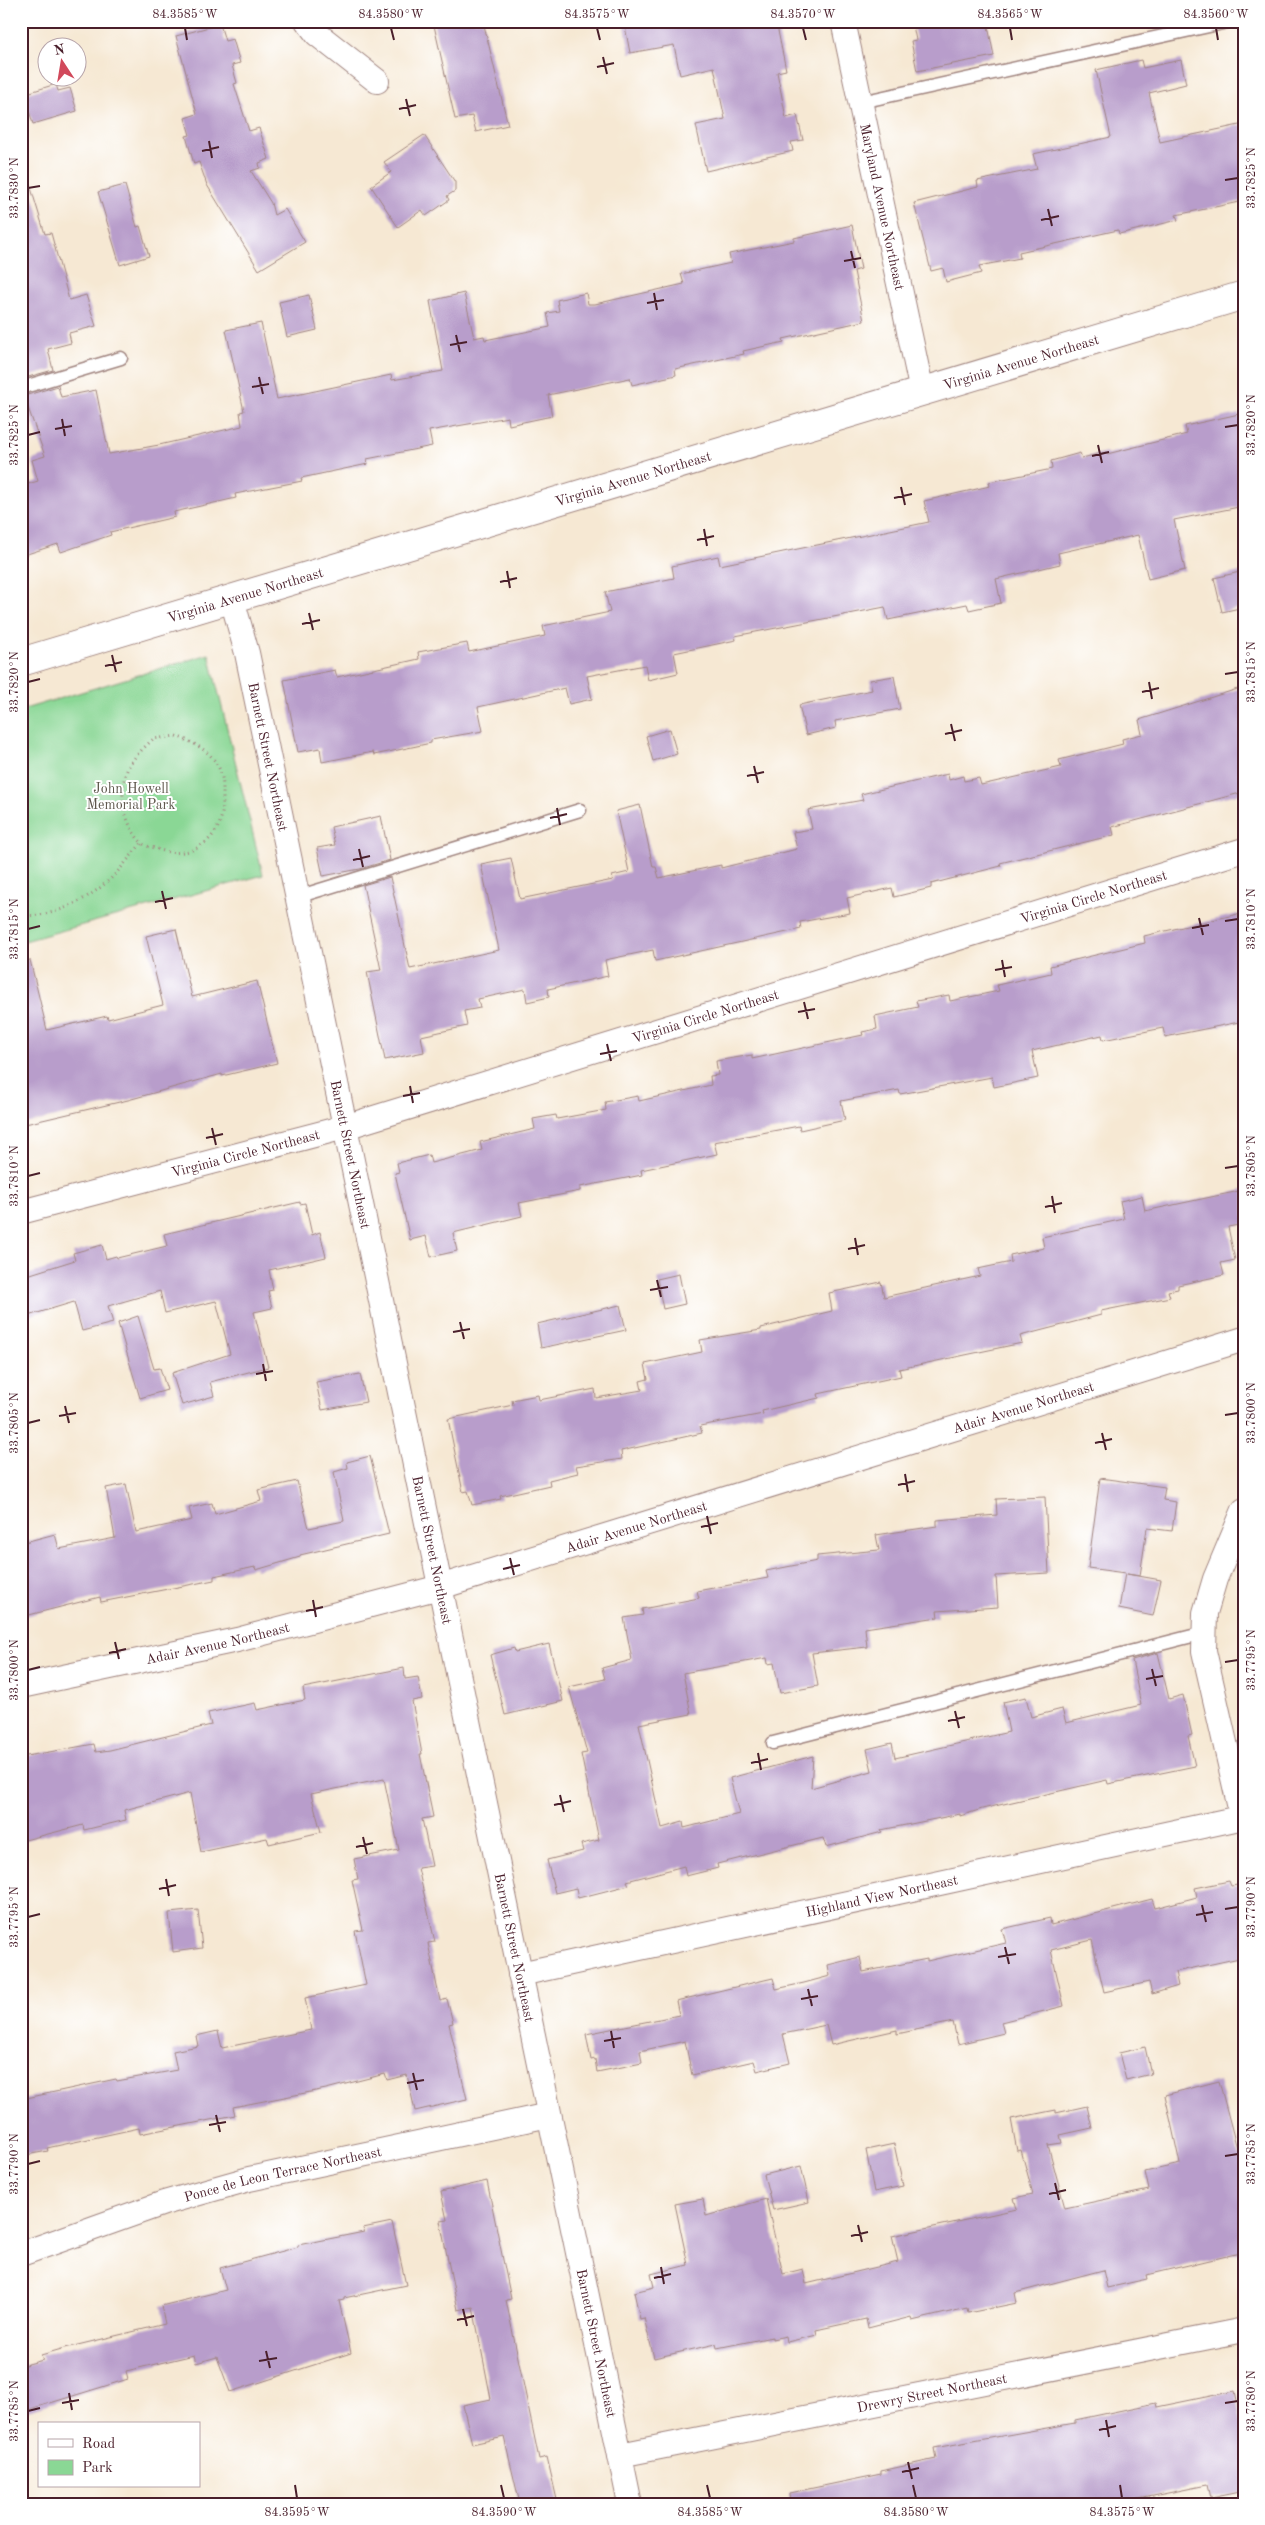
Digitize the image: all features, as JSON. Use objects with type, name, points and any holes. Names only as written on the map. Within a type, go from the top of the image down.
[{"type":"street","points":[[307,21],[317,34],[377,81]]},
{"type":"street","name":"Maryland Avenue Northeast","points":[[843,21],[922,392]]},
{"type":"street","name":"Virginia Avenue Northeast","points":[[21,662],[1244,295]]},
{"type":"street","name":"Barnett Street Northeast","points":[[232,599],[247,653],[630,2504]]},
{"type":"street","name":"Virginia Circle Northeast","points":[[21,1212],[345,1127],[1244,850]]},
{"type":"street","name":"Adair Avenue Northeast","points":[[21,1686],[237,1640],[440,1587],[1244,1339]]},
{"type":"street","points":[[1243,1817],[1204,1651],[1204,1633],[1205,1613],[1215,1578],[1244,1510]]},
{"type":"street","name":"Highland View Northeast","points":[[520,1974],[1243,1817]]},
{"type":"street","name":"Ponce de Leon Terrace Northeast","points":[[21,2254],[164,2202],[240,2182],[549,2115]]},
{"type":"street","name":"Drewry Street Northeast","points":[[620,2455],[1244,2330]]},
{"type":"lane","points":[[860,102],[1232,21]]},
{"type":"lane","points":[[21,388],[121,358]]},
{"type":"lane","points":[[297,897],[580,810]]},
{"type":"lane","points":[[773,1742],[1204,1633]]},
{"type":"path","points":[[176,736],[198,744],[215,758],[223,781],[223,811],[215,832],[195,850],[168,854],[142,844],[126,818],[122,788],[131,762],[153,739],[176,736]]},
{"type":"path","points":[[21,915],[59,910],[84,898],[108,881],[142,844]]},
{"type":"green space","name":"John Howell Memorial Park","points":[[209,654],[263,875],[21,942],[21,710]]},
{"type":"building","points":[[433,21],[483,21],[508,125],[476,132],[472,116],[455,119]]},
{"type":"building","points":[[624,21],[776,21],[786,70],[777,72],[786,118],[797,115],[803,140],[791,142],[793,151],[706,171],[696,125],[725,119],[714,67],[680,75],[674,45],[630,53]]},
{"type":"building","points":[[912,21],[987,21],[994,56],[917,71],[911,41],[916,40]]},
{"type":"building","points":[[220,24],[225,41],[233,39],[240,63],[232,65],[237,83],[234,84],[249,131],[259,128],[269,159],[259,163],[260,168],[251,171],[271,203],[274,215],[285,209],[305,242],[259,270],[207,185],[199,162],[194,164],[186,136],[190,135],[185,118],[197,114],[176,36]]},
{"type":"building","points":[[1141,60],[1143,68],[1181,60],[1186,84],[1149,93],[1160,142],[1244,124],[1244,201],[1176,215],[1178,220],[1119,234],[1118,230],[1019,252],[1020,258],[979,266],[981,273],[946,282],[943,268],[931,271],[914,203],[978,187],[977,181],[1037,169],[1033,154],[1111,137],[1096,70]]},
{"type":"building","points":[[43,88],[57,88],[58,91],[70,88],[77,111],[33,124],[24,94]]},
{"type":"building","points":[[424,135],[455,182],[455,191],[447,196],[449,200],[426,216],[422,210],[398,227],[371,186],[391,172],[384,162]]},
{"type":"building","points":[[27,175],[45,234],[51,233],[69,300],[86,295],[96,326],[69,333],[71,343],[48,349],[53,370],[21,379],[21,176]]},
{"type":"building","points":[[125,185],[137,227],[140,226],[149,256],[120,265],[98,192]]},
{"type":"building","points":[[852,225],[861,269],[854,271],[864,321],[783,339],[784,342],[743,351],[744,354],[675,369],[676,375],[632,385],[630,378],[548,395],[552,416],[509,425],[508,417],[429,431],[432,446],[367,459],[368,464],[301,478],[302,481],[235,494],[236,498],[174,512],[175,517],[110,532],[111,535],[61,552],[58,544],[21,556],[21,486],[38,481],[32,460],[45,456],[24,396],[58,386],[61,397],[96,390],[109,454],[159,445],[242,426],[240,412],[244,411],[226,330],[261,323],[277,399],[391,375],[392,380],[443,371],[430,301],[464,293],[474,338],[484,336],[485,340],[550,327],[547,313],[559,311],[557,300],[586,293],[588,304],[595,304],[684,284],[681,274],[731,263],[729,254],[794,241],[794,238]]},
{"type":"building","points":[[309,295],[317,330],[287,337],[279,302]]},
{"type":"building","points":[[1239,414],[1244,435],[1244,506],[1174,520],[1185,570],[1148,579],[1138,535],[1058,553],[1060,564],[996,579],[1001,603],[969,610],[967,604],[888,620],[885,607],[735,636],[736,640],[674,653],[678,673],[648,680],[645,665],[587,676],[592,699],[569,704],[565,688],[478,707],[483,731],[431,740],[431,743],[374,755],[373,752],[322,762],[320,748],[298,752],[284,680],[335,670],[337,677],[419,659],[418,652],[467,643],[469,652],[545,636],[543,626],[610,612],[605,592],[674,578],[672,566],[718,556],[720,565],[929,522],[924,501],[990,486],[989,482],[1052,469],[1051,461],[1080,453],[1082,458],[1106,452],[1107,454],[1187,434],[1185,426]]},
{"type":"building","points":[[1244,571],[1244,607],[1222,612],[1214,578]]},
{"type":"building","points":[[894,676],[900,709],[835,721],[836,728],[806,735],[799,705],[872,690],[870,680]]},
{"type":"building","points":[[1244,687],[1244,792],[1112,827],[1114,835],[1000,863],[1001,866],[931,884],[931,888],[894,897],[892,888],[847,898],[850,913],[800,922],[801,929],[655,961],[653,950],[605,960],[608,976],[548,989],[549,997],[527,1002],[525,989],[478,999],[480,1008],[464,1011],[467,1026],[421,1036],[424,1052],[385,1060],[367,972],[381,970],[363,885],[390,877],[410,969],[499,950],[481,864],[511,858],[520,899],[613,880],[612,876],[629,872],[616,811],[640,805],[653,867],[656,867],[659,878],[721,865],[721,868],[797,849],[793,832],[812,829],[808,810],[863,800],[861,794],[948,774],[949,780],[963,776],[964,781],[979,778],[981,785],[1061,767],[1059,760],[1123,744],[1122,739],[1142,734],[1139,720]]},
{"type":"building","points":[[670,729],[677,754],[653,761],[646,736]]},
{"type":"building","points":[[381,816],[390,860],[360,869],[323,876],[317,848],[335,845],[331,827]]},
{"type":"building","points":[[1238,914],[1240,927],[1244,926],[1244,1021],[1165,1037],[1163,1028],[1103,1040],[1102,1035],[1032,1051],[1038,1078],[994,1087],[992,1077],[900,1094],[899,1090],[841,1101],[845,1120],[800,1130],[799,1126],[714,1142],[717,1154],[641,1170],[642,1175],[580,1187],[580,1191],[519,1203],[522,1216],[453,1233],[457,1251],[431,1257],[426,1236],[410,1240],[395,1173],[399,1172],[397,1163],[429,1155],[431,1163],[482,1150],[480,1142],[535,1129],[533,1119],[556,1115],[557,1119],[606,1110],[605,1102],[638,1096],[639,1101],[711,1085],[710,1076],[718,1075],[716,1061],[752,1055],[752,1059],[863,1035],[862,1032],[877,1029],[875,1016],[918,1007],[916,1001],[949,995],[950,1001],[999,991],[997,985],[1051,973],[1050,966],[1145,943],[1144,936]]},
{"type":"building","points":[[176,929],[192,997],[257,981],[277,1063],[222,1076],[222,1074],[128,1100],[21,1125],[21,961],[30,960],[47,1030],[107,1016],[108,1019],[163,1005],[146,936]]},
{"type":"building","points":[[1244,1190],[1244,1224],[1228,1227],[1235,1260],[1221,1263],[1224,1275],[1178,1285],[1178,1289],[1168,1291],[1170,1297],[1101,1311],[1101,1315],[1020,1336],[1022,1343],[899,1369],[901,1376],[818,1394],[819,1398],[762,1411],[763,1414],[700,1426],[702,1433],[621,1451],[622,1459],[576,1466],[578,1473],[549,1480],[550,1485],[500,1496],[501,1499],[472,1505],[468,1491],[463,1492],[448,1419],[513,1405],[512,1400],[538,1395],[539,1400],[595,1389],[596,1398],[642,1390],[640,1381],[648,1379],[645,1364],[702,1352],[700,1340],[761,1330],[761,1328],[832,1311],[829,1293],[881,1282],[884,1297],[980,1276],[978,1269],[1011,1262],[1010,1255],[1044,1248],[1042,1237],[1124,1219],[1120,1201],[1142,1196],[1145,1211]]},
{"type":"building","points":[[300,1202],[300,1204],[305,1203],[312,1235],[320,1232],[326,1257],[269,1270],[273,1290],[268,1291],[272,1308],[254,1312],[268,1367],[210,1382],[214,1396],[182,1405],[172,1373],[230,1354],[216,1301],[165,1313],[160,1291],[108,1306],[113,1323],[82,1331],[74,1302],[21,1318],[21,1277],[75,1260],[73,1253],[102,1245],[106,1259],[116,1256],[117,1258],[167,1246],[164,1234]]},
{"type":"building","points":[[679,1274],[685,1304],[663,1309],[657,1279]]},
{"type":"building","points":[[620,1305],[626,1330],[541,1348],[537,1324]]},
{"type":"building","points":[[138,1316],[154,1369],[160,1368],[167,1390],[140,1398],[118,1323]]},
{"type":"building","points":[[360,1374],[366,1402],[322,1410],[316,1382]]},
{"type":"building","points":[[370,1456],[389,1534],[300,1555],[300,1557],[256,1570],[255,1567],[214,1576],[214,1580],[101,1602],[100,1597],[25,1616],[21,1603],[21,1543],[55,1534],[59,1549],[115,1538],[106,1488],[126,1484],[136,1532],[192,1520],[189,1508],[212,1503],[215,1514],[261,1501],[258,1490],[297,1481],[309,1528],[344,1521],[334,1472],[348,1468],[347,1462]]},
{"type":"building","points":[[1100,1478],[1165,1487],[1163,1500],[1176,1502],[1172,1531],[1147,1528],[1140,1576],[1127,1574],[1161,1580],[1153,1616],[1119,1609],[1125,1573],[1088,1568]]},
{"type":"building","points":[[1045,1497],[1049,1573],[996,1576],[998,1607],[937,1611],[938,1617],[865,1628],[867,1647],[812,1653],[818,1686],[780,1693],[774,1663],[768,1664],[767,1658],[683,1673],[691,1714],[639,1724],[662,1828],[683,1822],[684,1828],[739,1814],[730,1778],[813,1756],[811,1788],[872,1771],[867,1749],[892,1743],[895,1758],[1009,1732],[1003,1702],[1026,1697],[1031,1717],[1062,1709],[1066,1723],[1141,1705],[1132,1660],[1158,1653],[1169,1699],[1183,1695],[1192,1735],[1188,1736],[1195,1766],[1108,1784],[1107,1780],[982,1809],[960,1816],[960,1814],[881,1830],[882,1832],[826,1847],[823,1838],[717,1864],[718,1868],[686,1876],[684,1866],[627,1881],[629,1885],[578,1898],[576,1888],[555,1893],[547,1860],[583,1851],[581,1844],[599,1840],[581,1754],[587,1753],[569,1687],[605,1679],[602,1668],[632,1660],[624,1618],[643,1615],[642,1609],[699,1598],[697,1591],[768,1578],[766,1571],[817,1561],[817,1556],[879,1550],[876,1535],[937,1526],[937,1520],[997,1515],[996,1499]]},
{"type":"building","points":[[549,1644],[563,1701],[505,1715],[490,1655],[514,1648],[515,1652]]},
{"type":"building","points":[[404,1668],[405,1679],[418,1677],[422,1699],[412,1701],[422,1754],[420,1754],[433,1817],[422,1819],[432,1866],[418,1868],[435,1942],[428,1943],[440,2001],[447,1999],[453,2023],[449,2024],[467,2099],[415,2111],[407,2075],[387,2080],[385,2074],[326,2089],[233,2107],[235,2115],[140,2134],[139,2128],[47,2148],[48,2151],[26,2155],[24,2148],[21,2149],[22,2099],[116,2079],[117,2081],[177,2070],[173,2051],[198,2046],[196,2036],[218,2031],[222,2048],[311,2030],[305,1998],[366,1985],[355,1931],[363,1930],[352,1880],[358,1879],[354,1859],[399,1850],[384,1779],[311,1794],[321,1832],[269,1844],[267,1838],[201,1852],[190,1793],[124,1810],[126,1820],[84,1830],[83,1825],[21,1841],[21,1757],[94,1744],[96,1752],[110,1750],[211,1725],[208,1713],[255,1703],[257,1710],[305,1700],[303,1688]]},
{"type":"building","points":[[1229,1881],[1231,1886],[1244,1884],[1244,1957],[1175,1972],[1178,1986],[1152,1994],[1149,1982],[1104,1992],[1092,1940],[1051,1950],[1064,2006],[1001,2022],[1004,2033],[958,2044],[953,2022],[897,2034],[897,2030],[831,2045],[826,2025],[783,2034],[790,2063],[757,2071],[754,2061],[692,2075],[685,2041],[640,2051],[642,2063],[597,2072],[595,2059],[591,2060],[586,2034],[679,2015],[676,2001],[773,1978],[776,1989],[804,1983],[830,1976],[828,1965],[860,1957],[863,1972],[927,1959],[927,1961],[1006,1943],[1002,1929],[1050,1918],[1051,1925],[1152,1899],[1155,1908],[1197,1897],[1195,1888]]},
{"type":"building","points":[[198,1910],[202,1948],[173,1952],[169,1913]]},
{"type":"building","points":[[1145,2047],[1151,2074],[1126,2080],[1119,2053]]},
{"type":"building","points":[[1219,2081],[1239,2156],[1244,2154],[1244,2252],[1146,2275],[1147,2279],[1107,2288],[1103,2270],[1015,2293],[1017,2303],[968,2313],[967,2308],[912,2321],[911,2317],[868,2328],[866,2319],[816,2330],[817,2335],[787,2342],[786,2336],[772,2339],[772,2337],[717,2348],[716,2344],[654,2358],[644,2318],[640,2319],[634,2292],[654,2287],[651,2274],[688,2265],[675,2204],[703,2199],[706,2216],[766,2199],[783,2274],[803,2269],[806,2284],[898,2262],[892,2236],[1017,2209],[1014,2198],[1033,2194],[1021,2150],[1017,2151],[1011,2119],[1056,2110],[1056,2113],[1087,2106],[1092,2128],[1060,2135],[1062,2143],[1048,2145],[1065,2208],[1149,2190],[1145,2172],[1180,2164],[1165,2095]]},
{"type":"building","points":[[894,2144],[903,2186],[874,2192],[866,2150]]},
{"type":"building","points":[[801,2166],[809,2202],[773,2210],[764,2175]]},
{"type":"building","points":[[487,2181],[511,2299],[506,2300],[539,2459],[547,2457],[558,2504],[520,2504],[504,2437],[472,2444],[463,2405],[491,2399],[473,2307],[458,2310],[440,2221],[447,2220],[441,2192]]},
{"type":"building","points":[[392,2222],[406,2285],[344,2298],[344,2300],[339,2301],[351,2353],[230,2392],[217,2357],[196,2363],[194,2355],[126,2371],[128,2379],[21,2412],[21,2366],[43,2360],[41,2355],[165,2324],[161,2306],[226,2290],[220,2268],[298,2247],[298,2245],[364,2232],[363,2228]]},
{"type":"building","points":[[1235,2391],[1244,2434],[1244,2491],[1210,2498],[1207,2485],[1114,2504],[790,2504],[789,2493],[881,2474],[881,2471],[936,2459],[934,2448],[1075,2423],[1075,2420],[1156,2403],[1157,2407]]}]
